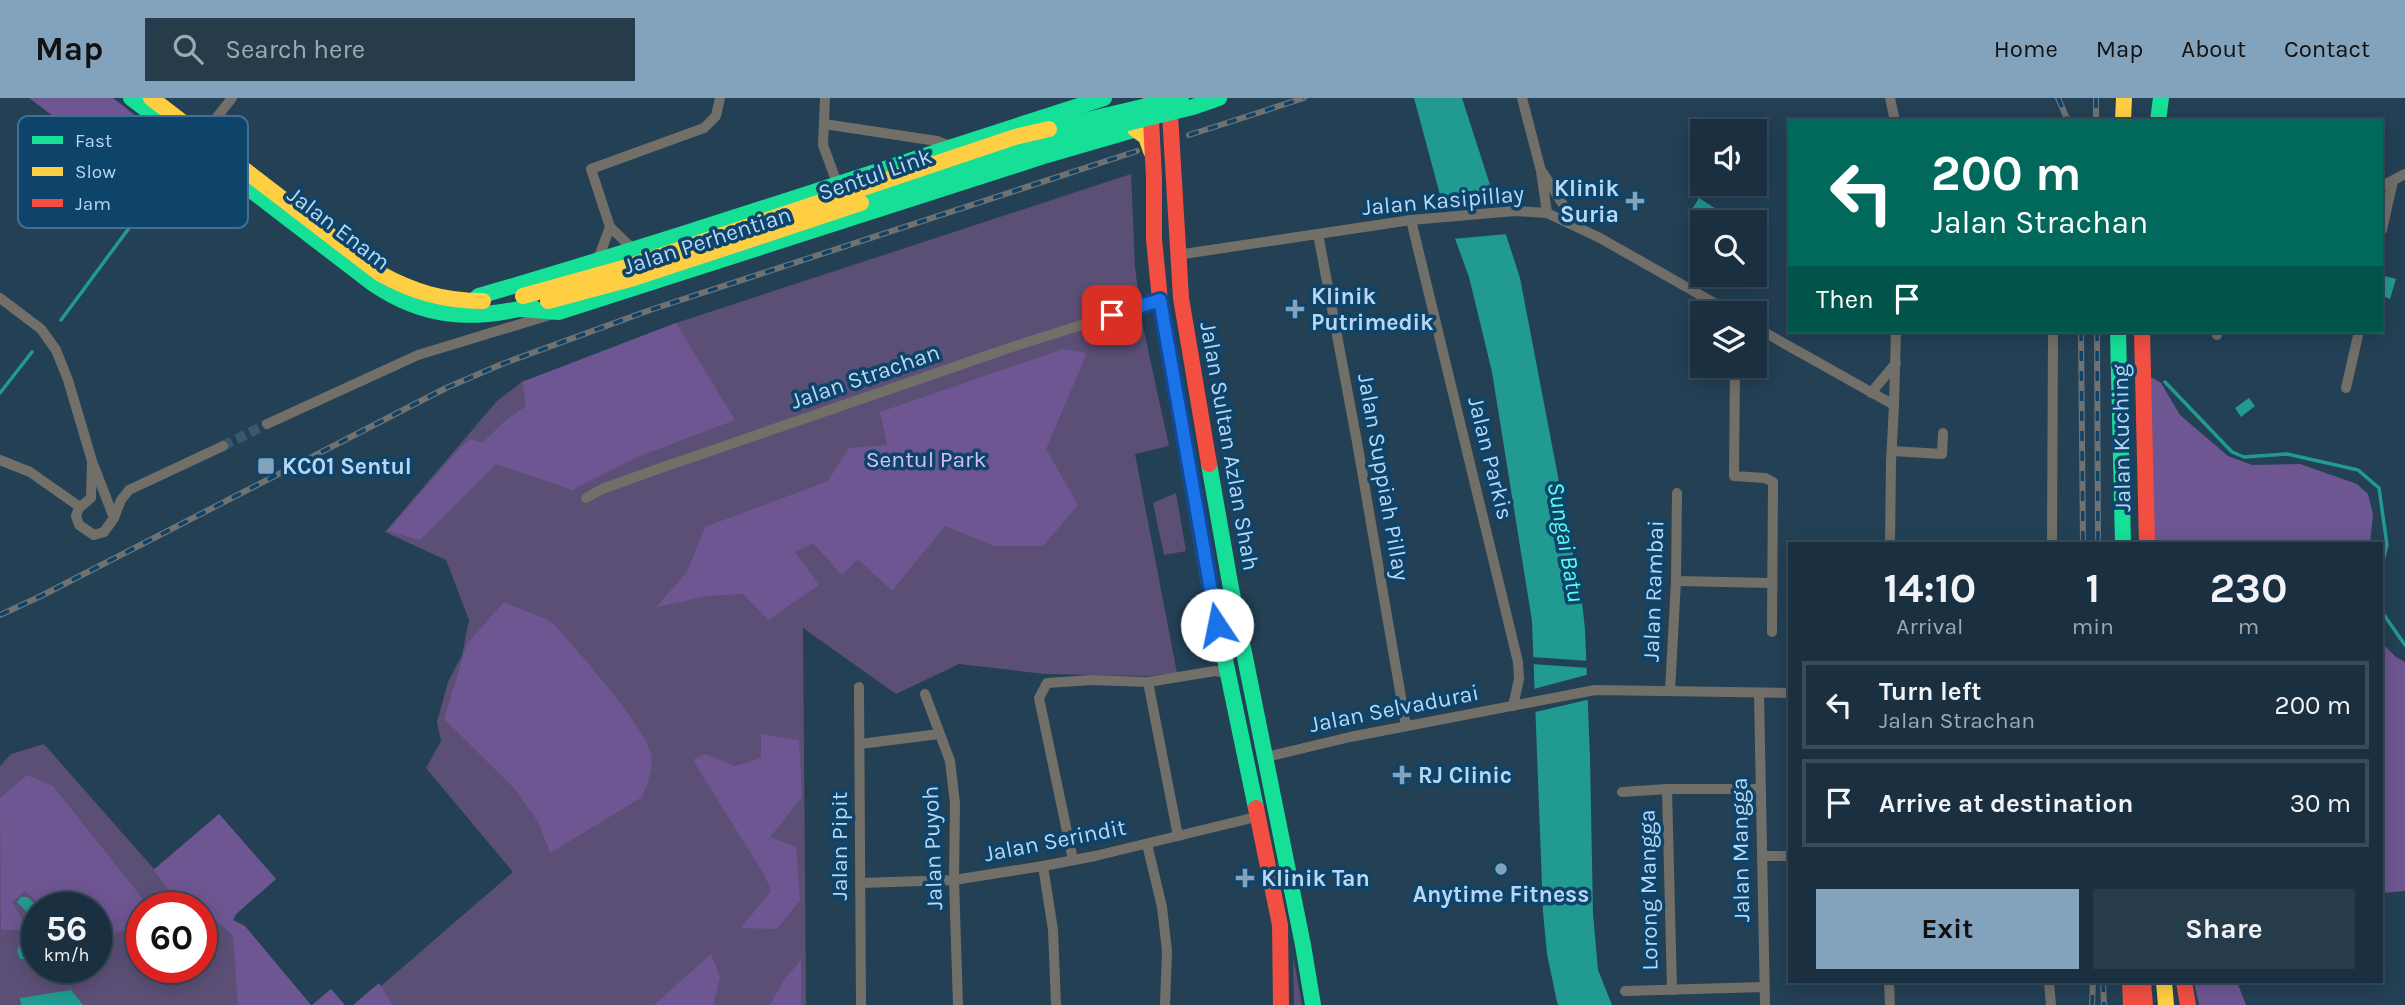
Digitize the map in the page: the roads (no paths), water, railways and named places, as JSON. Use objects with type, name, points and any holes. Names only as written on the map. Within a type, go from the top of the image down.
[{"type":"main road","name":"Jalan Enam","points":[[131,98],[159,116]]},
{"type":"main road","name":"Jalan Enam","points":[[151,98],[170,116]]},
{"type":"main road","name":"Jalan Perhentian","points":[[473,301],[479,296],[635,251],[836,183],[1104,98]]},
{"type":"main road","name":"Jalan Sultan Azlan Shah","points":[[1150,98],[1143,127],[1153,157],[1154,239],[1160,300],[1227,673],[1280,925],[1282,1005]]},
{"type":"main road","name":"Jalan Sultan Azlan Shah","points":[[1169,98],[1181,298],[1230,583],[1313,1005]]},
{"type":"main road","name":"Sentul Link","points":[[522,302],[981,147],[1181,98]]},
{"type":"main road","name":"Sentul Link","points":[[553,307],[802,224],[999,154],[1193,107],[1219,98]]},
{"type":"main road","points":[[2123,119],[2124,98]]},
{"type":"main road","points":[[2148,98],[2148,119]]},
{"type":"main road","points":[[2158,119],[2161,98]]},
{"type":"main road","points":[[1037,120],[1033,142],[1038,150],[1047,155]]},
{"type":"main road","name":"Jalan Perhentian","points":[[553,307],[960,185],[1047,155],[1170,121]]},
{"type":"main road","points":[[952,147],[959,150],[967,161],[960,185]]},
{"type":"main road","name":"Jalan Enam","points":[[248,178],[406,289],[428,297],[522,302],[553,307]]},
{"type":"main road","name":"Jalan Enam","points":[[248,182],[372,283],[403,303],[436,312],[471,315],[522,302]]},
{"type":"main road","name":"Jalan Kuching","points":[[2118,333],[2123,542]]},
{"type":"main road","name":"Jalan Kuching","points":[[2142,333],[2147,542]]},
{"type":"main road","points":[[1266,757],[1261,759],[1255,778],[1276,880],[1280,925]]},
{"type":"main road","points":[[2130,983],[2131,1005]]},
{"type":"main road","points":[[2143,983],[2145,1005]]},
{"type":"main road","points":[[2164,983],[2166,1005]]},
{"type":"main road","points":[[2184,983],[2189,1005]]},
{"type":"street","points":[[217,116],[232,98]]},
{"type":"street","points":[[635,251],[610,227],[591,169],[704,128],[716,116],[720,98]]},
{"type":"street","points":[[825,98],[823,145],[836,183]]},
{"type":"street","points":[[1522,98],[1541,170],[1547,213]]},
{"type":"street","points":[[1890,98],[1895,119]]},
{"type":"street","points":[[824,124],[937,141],[952,147]]},
{"type":"street","points":[[1541,170],[1564,206],[1568,223]]},
{"type":"street","points":[[2383,221],[2387,183],[2405,174]]},
{"type":"street","name":"Jalan Kasipillay","points":[[1177,255],[1412,220],[1515,211],[1547,213],[1600,238],[1711,301]]},
{"type":"street","name":"Jalan Parkis","points":[[1412,220],[1518,662],[1519,679],[1513,706]]},
{"type":"street","points":[[597,262],[610,227]]},
{"type":"street","name":"Jalan Suppiah Pillay","points":[[1318,234],[1406,726]]},
{"type":"street","points":[[0,298],[41,329],[53,344],[68,380],[92,461],[114,518]]},
{"type":"street","name":"Jalan Strachan","points":[[586,498],[654,470],[1015,346],[1160,300]]},
{"type":"street","name":"Jalan Perhentian","points":[[267,424],[418,355],[553,307]]},
{"type":"street","points":[[1890,542],[1896,333]]},
{"type":"street","points":[[2052,542],[2053,333]]},
{"type":"street","points":[[2346,388],[2359,333]]},
{"type":"street","points":[[1767,334],[1894,405]]},
{"type":"street","points":[[1871,393],[1896,363]]},
{"type":"street","points":[[1735,378],[1734,476],[1765,478],[1773,482],[1772,632]]},
{"type":"street","points":[[1892,451],[1942,454],[1943,433]]},
{"type":"street","points":[[92,461],[91,498],[78,509],[75,516],[79,526],[94,535],[104,532],[114,518],[121,499],[129,490],[223,446]]},
{"type":"street","points":[[0,460],[30,472],[78,509]]},
{"type":"street","name":"Jalan Rambai","points":[[1670,691],[1676,581],[1677,493]]},
{"type":"street","points":[[1676,581],[1772,583]]},
{"type":"street","points":[[1073,860],[1039,698],[1047,683],[1091,680],[1148,681],[1215,671],[1227,673]]},
{"type":"street","points":[[1148,681],[1178,836]]},
{"type":"street","name":"Jalan Pipit","points":[[859,687],[861,1005]]},
{"type":"street","name":"Jalan Selvadurai","points":[[1266,757],[1406,726],[1595,690],[1788,693]]},
{"type":"street","name":"Jalan Puyoh","points":[[925,694],[950,761],[955,803],[954,880],[958,1005]]},
{"type":"street","name":"Jalan Mangga","points":[[1759,694],[1765,1005]]},
{"type":"street","points":[[860,744],[939,734]]},
{"type":"street","name":"Lorong Mangga","points":[[1667,789],[1672,990]]},
{"type":"street","points":[[1622,792],[1760,789]]},
{"type":"street","name":"Jalan Serindit","points":[[860,883],[954,880],[1043,866],[1256,817]]},
{"type":"street","points":[[1147,844],[1162,907],[1167,951],[1166,1005]]},
{"type":"street","points":[[1762,856],[1788,856]]},
{"type":"street","points":[[1043,866],[1053,930],[1056,1005]]},
{"type":"street","points":[[1889,983],[1890,1005]]},
{"type":"street","points":[[2049,983],[2051,1005]]},
{"type":"street","name":"Lorong Mangga","points":[[1625,991],[1765,987]]},
{"type":"water","name":"Sungai Batu","points":[[1414,98],[1462,98],[1520,278],[1582,602],[1590,758],[1593,914],[1598,970],[1612,1005],[1558,1005],[1557,1002],[1547,954],[1543,912],[1532,621],[1492,372],[1469,277],[1443,206]]},
{"type":"water","points":[[1699,198],[1718,210],[1692,210]]},
{"type":"water","points":[[2385,276],[2396,279],[2390,299],[2383,296]]},
{"type":"water","points":[[2249,398],[2255,406],[2241,417],[2235,408]]},
{"type":"water","points":[[21,945],[21,959],[17,950]]},
{"type":"water","points":[[71,990],[83,1005],[21,1005],[20,998]]},
{"type":"waterway","points":[[61,320],[129,228]]},
{"type":"waterway","points":[[0,393],[32,352]]},
{"type":"waterway","points":[[2165,382],[2232,452],[2244,457],[2287,454],[2358,470],[2379,488],[2387,545],[2383,560]]},
{"type":"waterway","points":[[2383,613],[2405,645]]},
{"type":"tunnel","points":[[223,446],[267,424]]},
{"type":"railway","points":[[1189,135],[1304,98]]},
{"type":"railway","points":[[2058,98],[2067,119]]},
{"type":"railway","points":[[2096,98],[2096,119]]},
{"type":"railway","points":[[0,615],[446,388],[502,364],[650,310],[1137,151]]},
{"type":"railway","points":[[2081,333],[2083,542]]},
{"type":"railway","points":[[2097,333],[2098,542]]},
{"type":"railway","points":[[2092,1005],[2093,983]]},
{"type":"railway","points":[[2103,983],[2104,1005]]},
{"type":"place","name":"Klinik Suria","points":[[1635,201]]},
{"type":"place","name":"Klinik Putrimedik","points":[[1295,309]]},
{"type":"place","name":"KC01 Sentul","points":[[266,466]]},
{"type":"place","name":"RJ Clinic","points":[[1402,775]]},
{"type":"place","name":"Anytime Fitness","points":[[1501,869]]},
{"type":"place","name":"Klinik Tan","points":[[1245,878]]},
{"type":"park label","name":"Sentul Park","points":[[926,459]]}]
